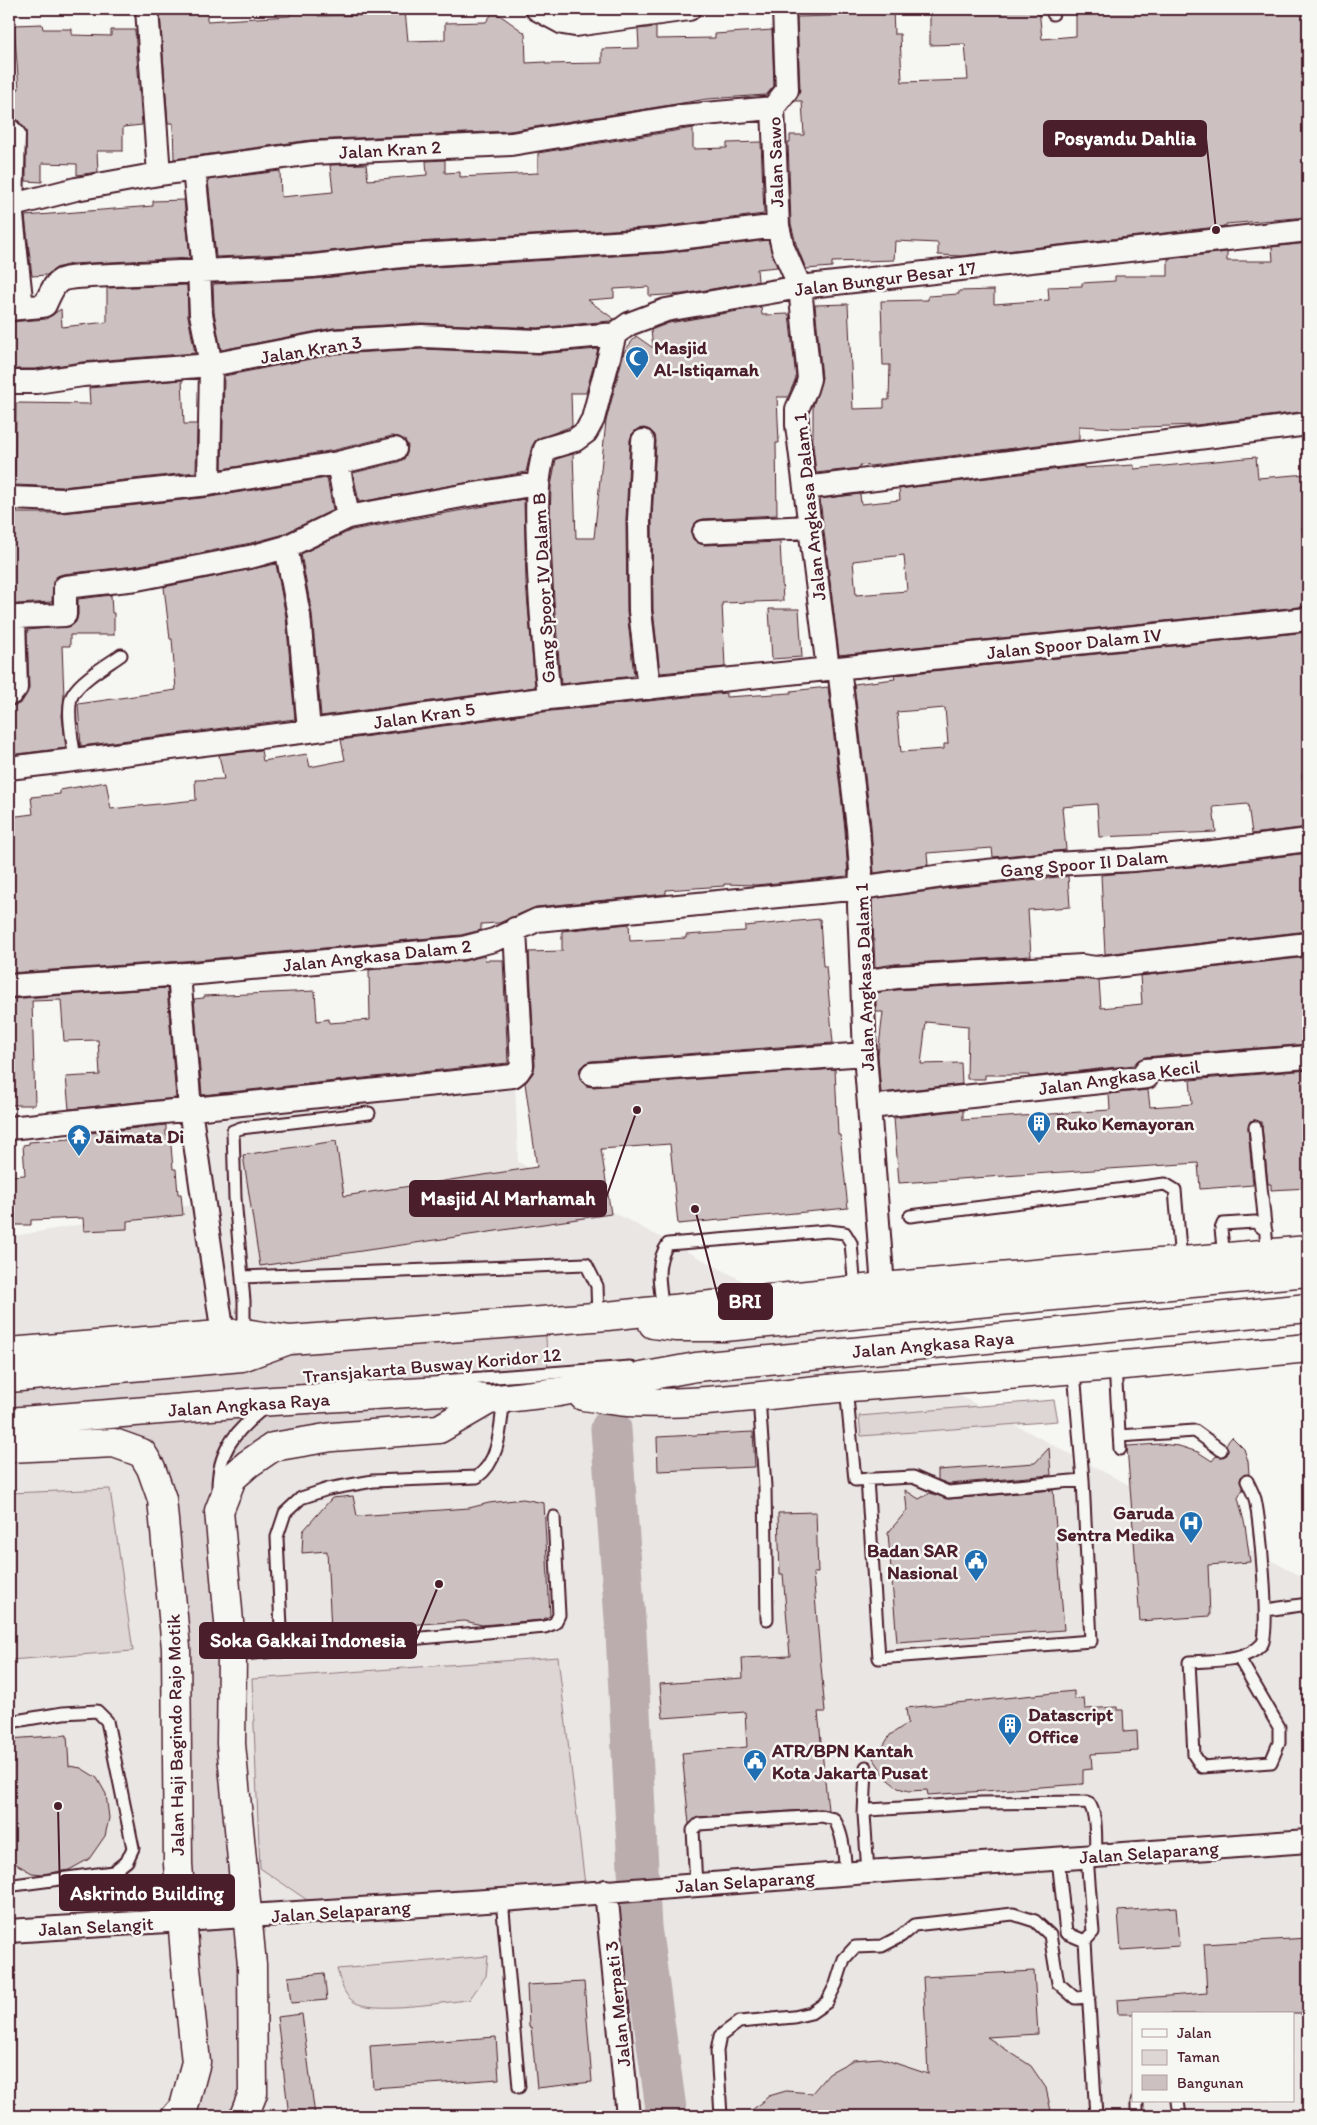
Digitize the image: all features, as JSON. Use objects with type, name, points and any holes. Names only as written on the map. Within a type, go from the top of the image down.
[{"type":"main road","name":"Jalan Angkasa Raya","points":[[9,1352],[290,1340],[603,1316],[883,1287],[1225,1258],[1267,1243],[1308,1250]]},
{"type":"main road","name":"Jalan Angkasa Raya","points":[[603,1316],[676,1327],[725,1327],[1308,1272]]},
{"type":"main road","name":"Jalan Angkasa Raya","points":[[13,1422],[273,1401],[441,1391],[497,1398],[559,1392],[696,1367],[1308,1308]]},
{"type":"main road","name":"Jalan Angkasa Raya","points":[[9,1378],[236,1342]]},
{"type":"main road","name":"Jalan Angkasa Raya","points":[[559,1392],[642,1402],[759,1397],[846,1387],[1074,1371],[1308,1348]]},
{"type":"main road","name":"Jalan Angkasa Raya","points":[[219,1511],[232,1478],[248,1464],[273,1448],[332,1437],[439,1429],[497,1398]]},
{"type":"main road","points":[[13,1422],[43,1446]]},
{"type":"main road","name":"Jalan Haji Bagindo Rajo Motik","points":[[43,1446],[114,1443],[142,1453],[154,1474],[162,1499],[176,1648],[178,1864],[196,2062],[184,2107],[176,2116]]},
{"type":"main road","points":[[9,1448],[43,1446]]},
{"type":"main road","points":[[219,1511],[232,1655],[231,1744],[252,1965],[253,2093],[244,2116]]},
{"type":"street","points":[[147,9],[159,174]]},
{"type":"street","points":[[537,9],[562,24],[575,24],[689,9]]},
{"type":"street","name":"Jalan Sawo","points":[[784,9],[787,90],[773,108],[778,226],[783,248],[800,287]]},
{"type":"street","name":"Jalan Kran 2","points":[[11,206],[76,189],[159,174],[312,153],[511,144],[682,116],[773,108]]},
{"type":"street","points":[[9,130],[14,135],[11,206],[16,308],[45,305],[53,286],[63,279],[202,270],[313,266],[402,256],[662,240],[778,226]]},
{"type":"street","points":[[194,169],[202,270],[201,314],[211,365],[210,484]]},
{"type":"street","name":"Jalan Bungur Besar 17","points":[[615,334],[628,324],[666,310],[800,287],[1308,230]]},
{"type":"street","name":"Jalan Angkasa Dalam 1","points":[[800,287],[809,379],[797,409],[797,425],[810,527],[858,828],[865,1054],[883,1287]]},
{"type":"street","name":"Jalan Kran 3","points":[[9,382],[36,382],[84,375],[211,365],[334,341],[422,336],[538,341],[615,334]]},
{"type":"street","name":"Gang Spoor IV Dalam B","points":[[549,698],[538,578],[537,484],[544,449],[575,440],[586,432],[593,419],[615,334]]},
{"type":"street","points":[[805,488],[1308,424]]},
{"type":"street","points":[[643,441],[639,520],[640,610],[649,688]]},
{"type":"street","points":[[9,498],[62,500],[210,484],[338,462],[395,449]]},
{"type":"street","points":[[338,462],[348,517]]},
{"type":"street","points":[[9,693],[12,693],[16,688],[14,619],[18,617],[65,615],[65,587],[137,579],[254,556],[286,547],[348,517],[537,484]]},
{"type":"street","points":[[704,532],[810,527]]},
{"type":"street","points":[[286,547],[299,615],[308,731]]},
{"type":"street","name":"Jalan Spoor Dalam IV","points":[[833,669],[1308,618]]},
{"type":"street","name":"Jalan Kran 5","points":[[9,768],[308,731],[549,698],[833,669]]},
{"type":"street","name":"Gang Spoor II Dalam","points":[[860,888],[1024,867],[1134,860],[1308,840]]},
{"type":"street","name":"Jalan Angkasa Dalam 2","points":[[9,986],[179,974],[463,948],[494,940],[538,920],[860,888]]},
{"type":"street","points":[[9,1128],[513,1076],[522,1066],[515,929]]},
{"type":"street","points":[[862,982],[896,977],[1082,966],[1096,968],[1308,944]]},
{"type":"street","points":[[179,974],[190,1109],[236,1342]]},
{"type":"street","points":[[592,1074],[865,1054]]},
{"type":"street","name":"Jalan Angkasa Kecil","points":[[870,1107],[1147,1077],[1146,1070],[1308,1057]]},
{"type":"street","name":"Jalan Selaparang","points":[[182,1921],[502,1900],[1308,1841]]},
{"type":"street","name":"Jalan Merpati 3","points":[[606,1891],[628,2116]]},
{"type":"street","name":"Jalan Selangit","points":[[9,1931],[182,1921]]},
{"type":"lane","points":[[75,759],[70,707],[73,694],[92,675],[121,655]]},
{"type":"lane","points":[[236,1342],[244,1301],[233,1131],[240,1128],[369,1113]]},
{"type":"lane","points":[[1255,1128],[1267,1243]]},
{"type":"lane","points":[[910,1216],[1165,1184],[1175,1190],[1181,1262]]},
{"type":"lane","points":[[663,1310],[658,1266],[661,1253],[668,1244],[828,1231],[845,1233],[851,1243],[855,1290]]},
{"type":"lane","points":[[242,1277],[586,1264],[597,1286],[603,1316]]},
{"type":"lane","name":"Transjakarta Busway Koridor 12","points":[[219,1511],[218,1477],[225,1448],[252,1418],[273,1401],[292,1394],[393,1384],[637,1366],[696,1367]]},
{"type":"lane","points":[[1115,1366],[1120,1449]]},
{"type":"lane","points":[[867,1479],[879,1658],[1091,1640],[1083,1480],[1074,1371]]},
{"type":"lane","points":[[846,1387],[855,1480],[913,1477],[948,1492],[1083,1480]]},
{"type":"lane","points":[[759,1397],[765,1487],[767,1619]]},
{"type":"lane","points":[[282,1651],[277,1537],[285,1513],[302,1498],[328,1489],[373,1482],[477,1476],[486,1470],[494,1457],[497,1398]]},
{"type":"lane","points":[[1120,1436],[1195,1431],[1221,1450]]},
{"type":"lane","points":[[1239,1658],[1279,1726],[1279,1743],[1271,1762],[1202,1767],[1194,1755],[1189,1662],[1239,1658],[1263,1643],[1266,1633],[1266,1610],[1254,1499],[1247,1481]]},
{"type":"lane","points":[[232,1655],[545,1627],[556,1623],[559,1615],[554,1517]]},
{"type":"lane","points":[[1266,1610],[1308,1604]]},
{"type":"lane","points":[[9,1890],[14,1885],[113,1872],[126,1861],[134,1848],[107,1721],[97,1711],[63,1713],[10,1722]]},
{"type":"lane","points":[[866,1767],[864,1814],[868,1872]]},
{"type":"lane","points":[[864,1814],[869,1810],[981,1803],[1088,1802],[1091,1806],[1094,1822],[1091,1856],[1093,1932],[1085,1941],[1096,2116]]},
{"type":"lane","points":[[696,1885],[692,1830],[699,1824],[821,1816],[834,1819],[843,1840],[846,1874]]},
{"type":"lane","points":[[1058,1859],[1066,1932],[1085,1941]]},
{"type":"lane","points":[[502,1900],[519,2088]]},
{"type":"lane","points":[[720,2116],[717,2052],[720,2036],[739,2022],[794,2017],[811,2013],[827,2002],[836,1984],[844,1959],[855,1947],[882,1946],[901,1936],[914,1924],[1013,1914],[1035,1921],[1050,1936],[1058,1983],[1075,1998],[1089,1997]]},
{"type":"lane","points":[[1137,2102],[1137,2116]]},
{"type":"lane","points":[[1178,2102],[1180,2116]]},
{"type":"shaded area","points":[[515,1084],[518,1162],[1308,1580],[1308,2116],[9,2116],[9,1237],[193,1205],[180,1125]]},
{"type":"green space","points":[[545,1321],[548,1372],[292,1394],[489,1400],[439,1429],[332,1437],[232,1478],[232,1655],[243,2116],[176,2116],[193,2080],[151,1468],[9,1422],[9,1378]]},
{"type":"green space","points":[[1054,1400],[1058,1421],[861,1436],[859,1416]]},
{"type":"green space","points":[[110,1489],[133,1651],[9,1660],[9,1493]]},
{"type":"green space","points":[[558,1657],[585,1885],[307,1900],[260,1868],[252,1679]]},
{"type":"green space","points":[[488,1956],[486,1976],[469,2000],[410,2006],[377,2007],[354,2002],[345,1991],[337,1969]]},
{"type":"building","points":[[207,9],[207,21],[290,16],[290,13],[318,12],[318,16],[380,15],[380,13],[405,11],[408,41],[445,40],[445,23],[486,22],[494,11],[525,33],[526,63],[545,62],[545,64],[602,63],[602,49],[639,48],[638,29],[656,27],[656,39],[715,38],[715,34],[772,30],[774,86],[766,95],[707,99],[510,131],[311,140],[174,159],[173,123],[168,123],[160,13]]},
{"type":"building","points":[[893,9],[894,34],[900,34],[902,82],[968,80],[965,44],[930,45],[930,9],[1039,9],[1042,39],[1076,36],[1076,9],[1308,9],[1308,217],[1226,224],[1226,226],[962,256],[938,255],[938,243],[895,241],[894,260],[832,262],[832,267],[806,269],[796,244],[791,224],[788,142],[790,142],[790,135],[804,135],[802,101],[795,101],[800,90],[797,17],[831,16],[831,11]]},
{"type":"building","points":[[42,24],[43,29],[72,29],[72,35],[111,36],[111,30],[135,30],[142,125],[123,127],[123,151],[97,151],[98,172],[77,175],[77,164],[42,163],[42,182],[26,181],[26,131],[18,120],[9,117],[9,89],[19,89],[14,25]]},
{"type":"building","points":[[693,128],[693,149],[727,148],[727,143],[761,142],[764,214],[661,227],[401,243],[312,253],[216,257],[208,180],[280,171],[281,197],[333,192],[330,165],[366,164],[368,180],[427,175],[426,161],[445,160],[445,173],[460,172],[460,177],[538,173],[538,153]]},
{"type":"building","points":[[184,200],[190,258],[71,264],[56,268],[47,275],[32,276],[25,216],[153,206],[153,201]]},
{"type":"building","points":[[768,240],[777,267],[757,269],[758,281],[683,294],[649,296],[649,287],[614,289],[614,298],[588,300],[614,319],[610,321],[538,328],[421,323],[333,328],[221,350],[214,312],[213,284],[314,279],[403,269],[663,253]]},
{"type":"building","points":[[1308,243],[1308,411],[1196,425],[1118,428],[1079,426],[1079,440],[870,466],[860,465],[860,468],[816,473],[813,445],[813,406],[822,378],[815,305],[848,304],[853,409],[884,408],[884,400],[889,400],[890,365],[883,365],[881,301],[928,300],[928,296],[959,294],[959,291],[994,290],[994,304],[1049,300],[1048,287],[1082,286],[1082,283],[1115,281],[1115,276],[1168,276],[1168,259],[1227,252],[1227,261],[1273,261],[1272,247]]},
{"type":"building","points":[[187,285],[188,316],[195,353],[82,362],[35,369],[11,369],[9,322],[46,319],[61,309],[62,327],[107,322],[107,288]]},
{"type":"building","points":[[761,307],[762,315],[789,314],[796,378],[788,397],[777,397],[779,443],[776,443],[777,515],[703,519],[697,521],[691,533],[693,539],[704,545],[780,542],[783,601],[722,603],[725,667],[660,673],[653,610],[652,520],[656,441],[655,435],[650,430],[644,428],[637,429],[632,434],[630,440],[626,520],[627,611],[634,676],[561,684],[550,520],[551,486],[556,459],[573,454],[576,538],[594,538],[606,421],[624,352],[636,336],[653,348],[651,330],[669,323]]},
{"type":"building","points":[[422,349],[538,354],[598,349],[586,393],[571,393],[572,426],[536,440],[532,446],[526,472],[359,502],[353,473],[398,462],[404,459],[407,453],[408,446],[405,440],[392,436],[335,450],[222,469],[224,376],[336,354]]},
{"type":"building","points":[[182,380],[184,424],[197,424],[196,472],[62,487],[15,485],[16,403],[90,404],[89,388]]},
{"type":"building","points":[[1256,457],[1258,478],[1308,474],[1308,526],[1302,527],[1308,562],[1308,606],[839,655],[820,499],[860,494],[861,504],[900,500],[899,489],[1084,466],[1084,468],[1134,465],[1134,469]],"holes":[[[904,555],[907,591],[856,595],[853,561]]]},
{"type":"building","points":[[327,478],[333,510],[281,535],[251,543],[135,566],[63,574],[57,576],[53,581],[52,602],[17,604],[9,607],[9,513],[63,513],[210,497]]},
{"type":"building","points":[[524,499],[526,583],[535,687],[321,716],[312,614],[301,554],[352,530]]},
{"type":"building","points":[[276,564],[286,617],[295,719],[81,746],[78,704],[176,690],[172,639],[170,639],[164,587]]},
{"type":"building","points":[[111,595],[112,613],[114,613],[114,635],[70,635],[70,646],[62,646],[64,697],[62,716],[66,748],[9,755],[9,706],[22,702],[29,688],[27,630],[71,626],[76,622],[78,615],[78,599]]},
{"type":"building","points":[[769,609],[799,609],[802,657],[772,659]]},
{"type":"building","points":[[1308,632],[1308,774],[1302,775],[1308,827],[1252,834],[1248,804],[1213,807],[1216,832],[1099,837],[1097,804],[1062,807],[1066,850],[993,857],[992,848],[927,853],[928,865],[874,873],[871,826],[854,684],[895,679],[894,675]],"holes":[[[945,708],[948,744],[944,744],[944,749],[901,752],[897,712]]]},
{"type":"building","points":[[828,687],[845,829],[848,876],[756,885],[724,884],[724,886],[666,890],[666,894],[536,907],[499,923],[481,924],[481,930],[461,935],[198,960],[9,973],[9,903],[11,902],[9,817],[33,814],[31,797],[60,794],[60,790],[106,782],[111,809],[196,800],[195,780],[224,779],[219,755],[261,750],[263,761],[307,754],[310,767],[345,760],[341,740],[551,711],[726,693],[726,697],[791,693],[791,691]]},
{"type":"building","points":[[1308,853],[1308,931],[1105,954],[1101,875],[1213,865]]},
{"type":"building","points":[[1068,876],[1070,907],[1028,910],[1031,956],[895,964],[875,967],[872,899],[951,888]]},
{"type":"building","points":[[820,919],[823,966],[826,966],[833,1043],[591,1061],[585,1063],[580,1068],[579,1075],[581,1081],[586,1086],[593,1087],[835,1069],[838,1135],[840,1135],[848,1208],[678,1224],[670,1144],[601,1149],[611,1214],[260,1266],[243,1155],[336,1141],[344,1196],[537,1167],[525,1083],[533,1073],[535,1065],[529,952],[562,951],[562,931],[629,924],[630,941],[686,938],[686,935],[745,931],[745,926]]},
{"type":"building","points":[[484,956],[485,960],[503,960],[508,1063],[202,1095],[194,999],[204,998],[204,996],[315,991],[317,1021],[329,1019],[329,1023],[370,1020],[369,970],[464,961]]},
{"type":"building","points":[[1308,957],[1308,1044],[1145,1057],[1138,1060],[1134,1065],[1029,1077],[1029,1075],[985,1075],[985,1079],[967,1079],[968,1026],[926,1022],[921,1064],[961,1063],[962,1084],[881,1093],[878,1055],[883,1012],[876,1012],[876,993],[897,990],[1081,979],[1099,981],[1101,1008],[1142,1004],[1140,976]]},
{"type":"building","points":[[167,988],[176,1098],[69,1109],[66,1077],[100,1075],[98,1040],[64,1041],[61,1000],[32,1001],[35,1105],[11,1105],[10,1086],[14,1086],[9,999]]},
{"type":"building","points":[[1308,1070],[1308,1188],[1271,1190],[1271,1184],[1268,1184],[1262,1126],[1261,1122],[1255,1120],[1250,1121],[1248,1128],[1253,1185],[1200,1189],[1198,1163],[899,1183],[894,1118],[963,1110],[963,1120],[1110,1110],[1109,1094],[1148,1090],[1150,1107],[1192,1104],[1190,1080]]},
{"type":"building","points":[[166,1125],[166,1135],[170,1134],[173,1169],[176,1169],[178,1194],[181,1194],[183,1215],[127,1221],[127,1229],[84,1231],[83,1218],[31,1220],[31,1225],[9,1225],[9,1176],[25,1175],[23,1145],[29,1144],[29,1142],[71,1139],[70,1135]]},
{"type":"building","points":[[753,1432],[755,1467],[658,1471],[657,1437]]},
{"type":"building","name":"Garuda Sentra Medika","points":[[1232,1437],[1244,1449],[1248,1461],[1249,1474],[1241,1477],[1240,1481],[1243,1489],[1238,1498],[1245,1525],[1250,1562],[1208,1565],[1210,1616],[1140,1621],[1127,1446],[1160,1444],[1179,1446],[1198,1452],[1212,1461],[1216,1456],[1227,1455],[1226,1444]]},
{"type":"building","points":[[1049,1448],[1051,1475],[949,1484],[938,1480],[938,1470],[1035,1463]]},
{"type":"building","name":"Badan SAR Nasional","points":[[905,1490],[919,1499],[930,1493],[949,1499],[1053,1490],[1064,1630],[897,1642],[888,1533],[907,1510]]},
{"type":"building","points":[[353,1496],[357,1516],[469,1508],[489,1503],[523,1499],[544,1503],[550,1616],[541,1620],[482,1625],[465,1621],[331,1630],[327,1551],[302,1553],[303,1531],[332,1498]]},
{"type":"building","points":[[816,1512],[818,1573],[813,1573],[825,1712],[818,1712],[828,1810],[699,1817],[689,1824],[682,1753],[747,1747],[745,1712],[663,1718],[660,1684],[743,1678],[742,1658],[790,1656],[783,1574],[780,1574],[778,1513]]},
{"type":"building","name":"Datascript Office","points":[[1074,1691],[1074,1699],[1084,1698],[1085,1709],[1117,1707],[1117,1710],[1123,1710],[1124,1732],[1137,1731],[1138,1751],[1091,1754],[1092,1769],[1083,1770],[1083,1784],[928,1795],[927,1790],[909,1791],[898,1788],[888,1780],[869,1752],[881,1750],[890,1735],[908,1723],[906,1708]]},
{"type":"building","points":[[67,1735],[69,1766],[81,1768],[97,1778],[106,1794],[109,1818],[105,1836],[89,1859],[69,1870],[42,1874],[32,1873],[9,1860],[9,1739]]},
{"type":"building","points":[[1176,1907],[1179,1946],[1121,1950],[1118,1911]]},
{"type":"building","points":[[1308,1938],[1308,2014],[1294,2014],[1294,2012],[1132,2012],[1132,2014],[1118,2014],[1117,2000],[1207,1993],[1204,1944]]},
{"type":"building","points":[[1034,1971],[1038,2034],[987,2037],[1031,2066],[1046,2088],[1052,2116],[745,2116],[769,2096],[786,2091],[812,2093],[829,2073],[853,2060],[880,2058],[928,2074],[923,1977]]},
{"type":"building","points":[[324,1973],[327,2000],[291,2003],[288,1977]]},
{"type":"building","points":[[584,1982],[592,2082],[537,2088],[531,2027],[529,2027],[527,1985]]},
{"type":"building","points":[[302,2014],[315,2116],[289,2116],[277,2017]]},
{"type":"building","points":[[496,2037],[499,2079],[373,2088],[370,2046]]},
{"type":"waterway","points":[[611,1429],[626,1633],[641,1927],[667,2116]]},
{"type":"place","name":"Posyandu Dahlia","points":[[1216,230]]},
{"type":"place","name":"Masjid Al-Istiqamah","points":[[637,379]]},
{"type":"place","name":"Masjid Al Marhamah","points":[[637,1110]]},
{"type":"place","name":"Ruko Kemayoran","points":[[1039,1144]]},
{"type":"place","name":"Jaimata Di","points":[[79,1157]]},
{"type":"place","name":"BRI","points":[[695,1209]]},
{"type":"place","name":"Garuda Sentra Medika","points":[[1191,1544]]},
{"type":"place","name":"Badan SAR Nasional","points":[[976,1582]]},
{"type":"place","name":"Soka Gakkai Indonesia","points":[[439,1584]]},
{"type":"place","name":"Datascript Office","points":[[1010,1746]]},
{"type":"place","name":"ATR/BPN Kantah Kota Jakarta Pusat","points":[[755,1782]]},
{"type":"place","name":"Askrindo Building","points":[[58,1806]]}]
